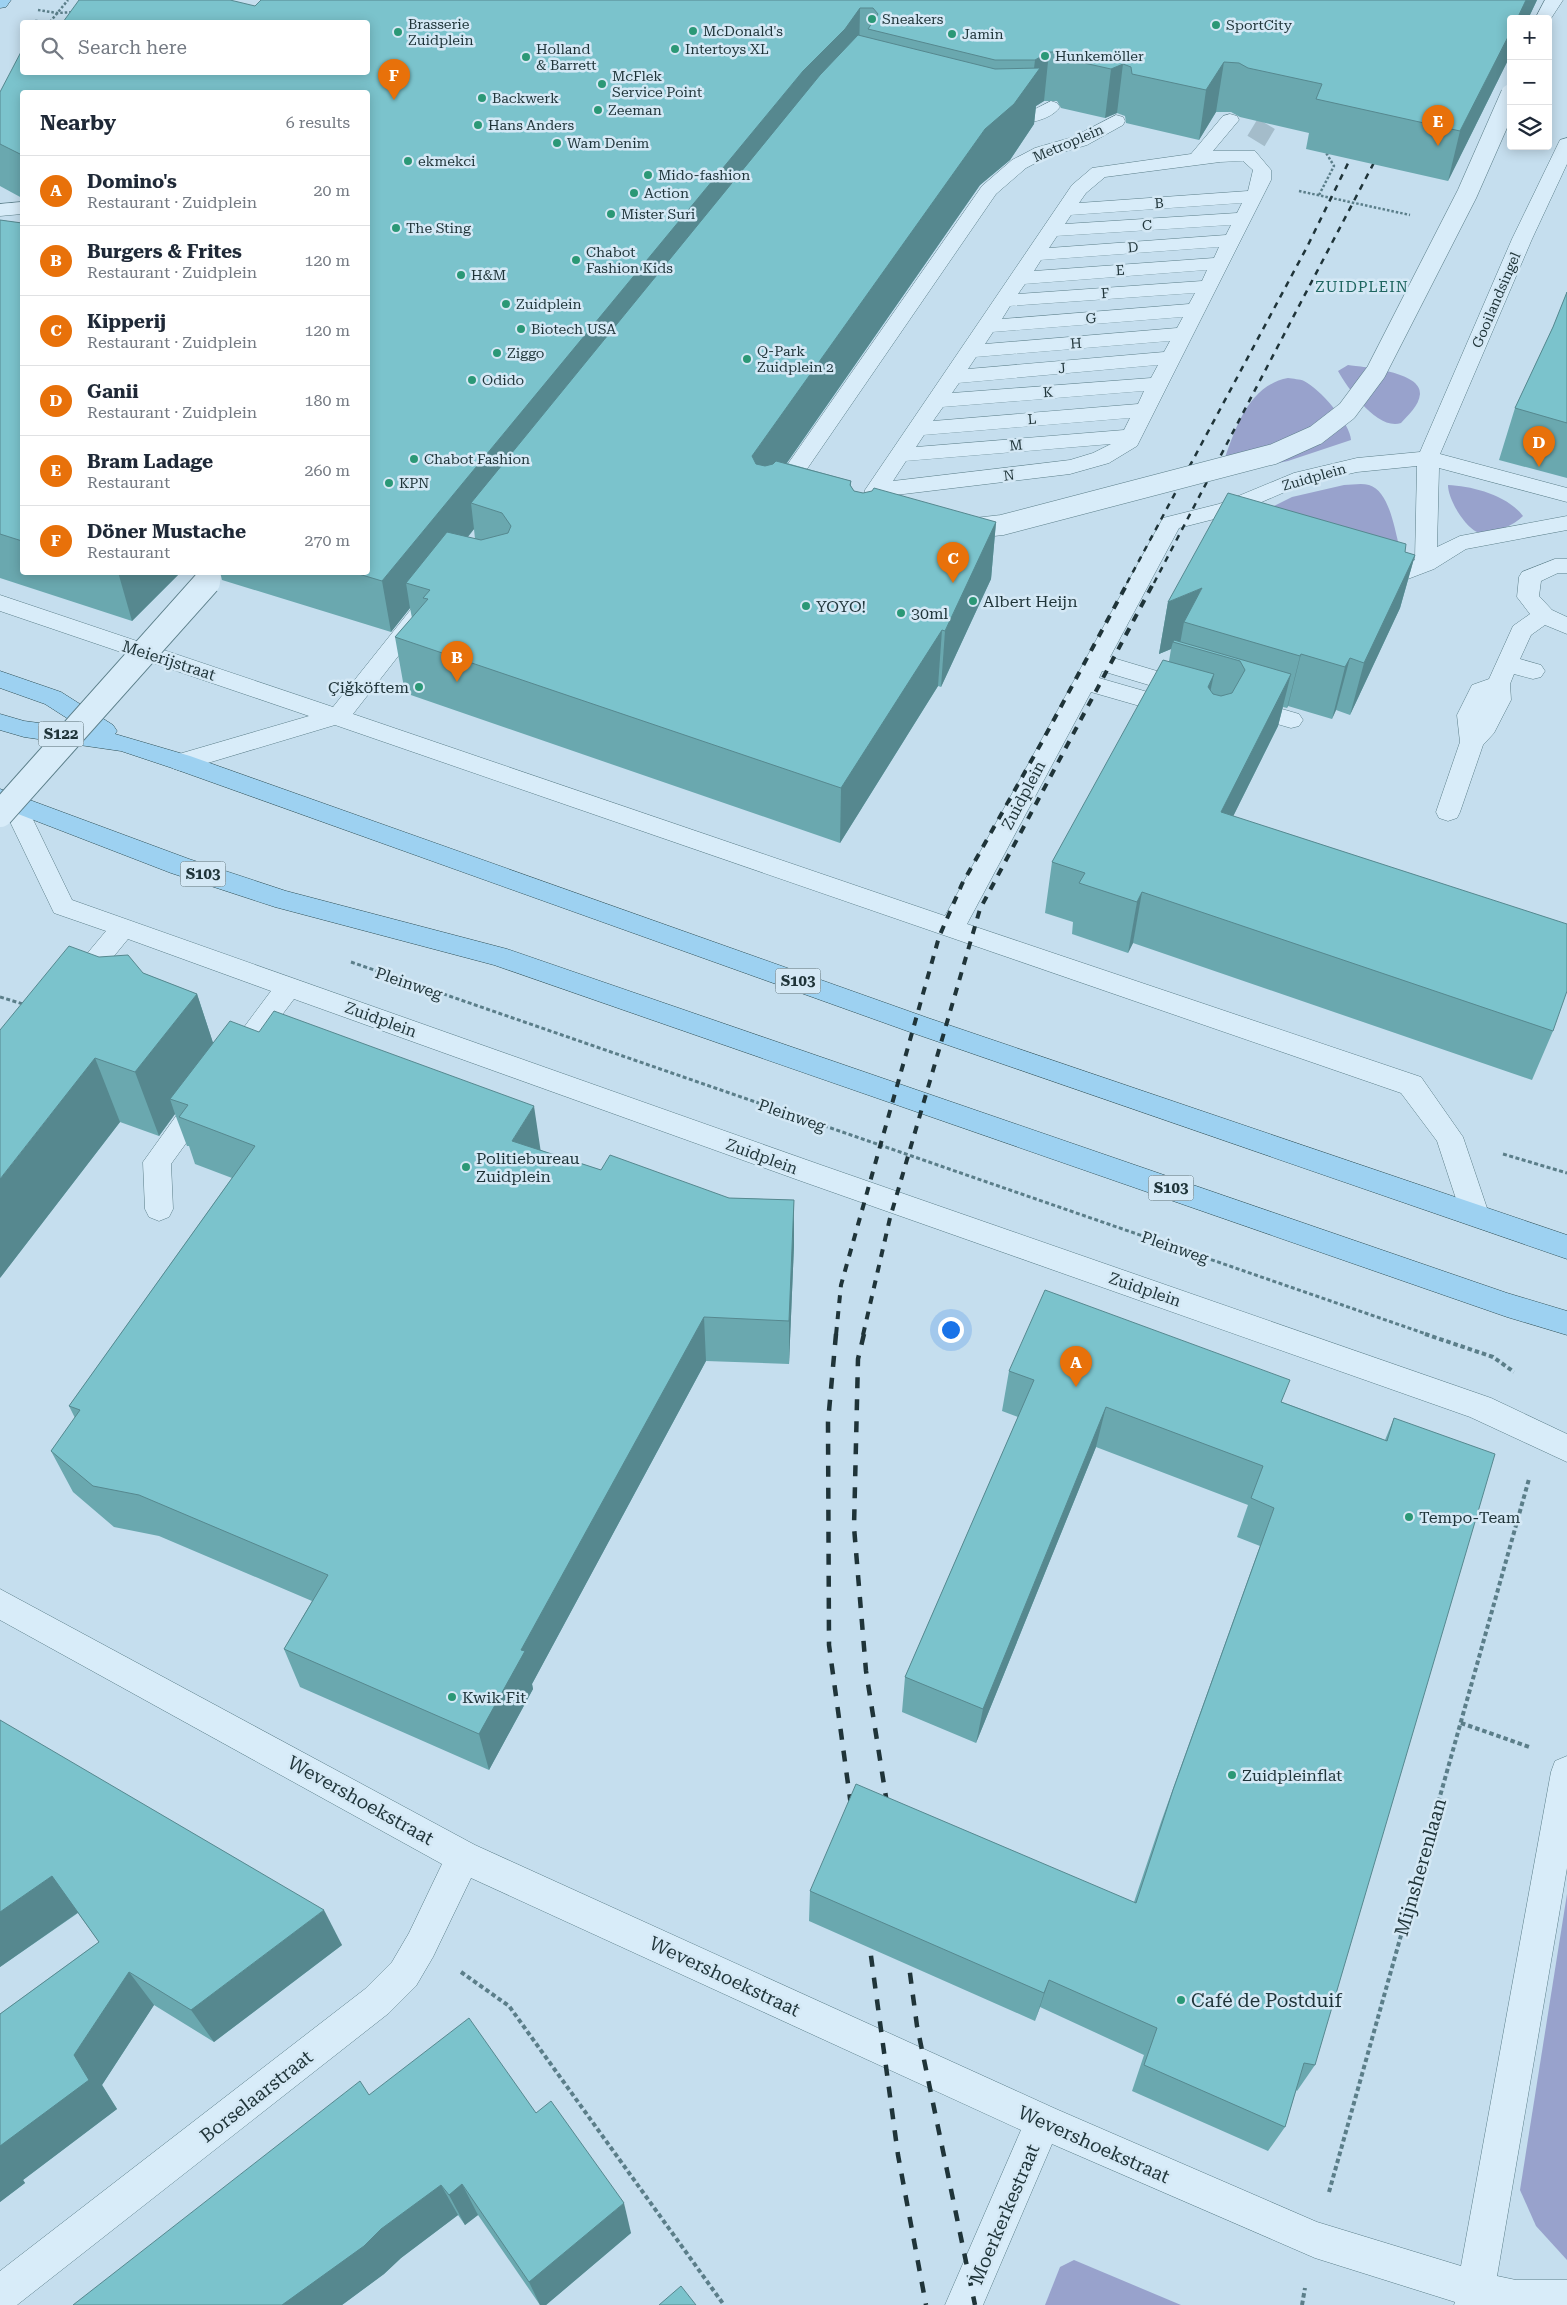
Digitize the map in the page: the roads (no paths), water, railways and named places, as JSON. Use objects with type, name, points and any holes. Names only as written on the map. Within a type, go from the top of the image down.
[{"type":"main road","name":"S103","points":[[0,679],[53,698],[123,742],[910,1021],[1567,1247]]},
{"type":"main road","name":"S122","points":[[0,722],[24,729],[123,742]]},
{"type":"main road","name":"S103","points":[[4,805],[284,900],[498,956],[1507,1305],[1567,1323]]},
{"type":"street","points":[[1546,15],[1554,0]]},
{"type":"street","points":[[940,530],[975,529],[1002,525],[1274,454],[1316,435],[1347,411],[1376,372],[1466,194],[1507,103]]},
{"type":"street","points":[[982,115],[991,117],[1035,116],[1051,106]]},
{"type":"street","points":[[908,527],[886,517],[873,506],[900,455],[1079,189],[1099,172],[1196,160],[1230,120]]},
{"type":"street","name":"Metroplein","points":[[765,514],[989,190],[1019,164],[1042,152],[1080,141],[1116,122]]},
{"type":"street","name":"Gooilandsingel","points":[[1428,458],[1522,239],[1567,144]]},
{"type":"street","name":"N","points":[[873,506],[1070,467],[1095,461],[1118,452],[1132,436],[1244,218],[1263,175],[1252,148],[1196,160]]},
{"type":"street","name":"B","points":[[1064,210],[1255,196]]},
{"type":"street","points":[[0,210],[20,208]]},
{"type":"street","name":"C","points":[[1050,231],[1244,218]]},
{"type":"street","name":"D","points":[[1035,255],[1232,240]]},
{"type":"street","name":"E","points":[[1020,278],[1220,263]]},
{"type":"street","name":"F","points":[[1002,301],[1209,286]]},
{"type":"street","name":"G","points":[[986,326],[1196,310]]},
{"type":"street","name":"H","points":[[969,351],[1184,334]]},
{"type":"street","name":"J","points":[[953,377],[1171,358]]},
{"type":"street","name":"K","points":[[937,401],[1158,384]]},
{"type":"street","name":"L","points":[[918,429],[1145,410]]},
{"type":"street","name":"M","points":[[900,455],[1132,436]]},
{"type":"street","points":[[1426,564],[1428,458]]},
{"type":"street","name":"Zuidplein","points":[[951,929],[1171,523],[1226,509],[1294,480],[1356,465],[1428,458],[1567,495]]},
{"type":"street","points":[[1204,514],[1212,525],[1231,531]]},
{"type":"street","points":[[1354,567],[1392,578],[1426,564],[1460,543],[1567,523]]},
{"type":"street","points":[[1567,566],[1555,566],[1530,578],[1528,597],[1544,615],[1567,626]]},
{"type":"street","points":[[4,805],[211,577]]},
{"type":"street","points":[[181,762],[339,716],[431,600]]},
{"type":"street","name":"Meierijstraat","points":[[0,603],[339,716]]},
{"type":"street","points":[[1448,812],[1472,742],[1466,723],[1480,691],[1501,675],[1521,631],[1544,615]]},
{"type":"street","points":[[1091,671],[1210,703],[1291,720]]},
{"type":"street","points":[[1501,675],[1529,678]]},
{"type":"street","points":[[339,716],[951,929],[1410,1085],[1449,1137],[1475,1214]]},
{"type":"street","name":"Zuidplein","points":[[4,805],[63,906],[811,1173],[1480,1407],[1567,1449]]},
{"type":"street","points":[[53,1014],[123,928]]},
{"type":"street","points":[[159,1210],[157,1162],[289,986]]},
{"type":"street","name":"Wevershoekstraat","points":[[0,1604],[463,1857],[1043,2122],[1315,2240],[1475,2297],[1567,2299]]},
{"type":"street","points":[[1475,2297],[1567,1772]]},
{"type":"street","name":"Borselaarstraat","points":[[0,2295],[377,2001],[404,1974],[421,1945],[463,1857]]},
{"type":"street","name":"Moerkerkestraat","points":[[964,2305],[1043,2122]]},
{"type":"tunnel","points":[[1256,141],[1286,91]]},
{"type":"railway","points":[[1127,583],[1307,247],[1356,147]]},
{"type":"railway","points":[[1154,583],[1379,153]]},
{"type":"railway","points":[[836,1335],[841,1285],[939,937],[962,884],[1043,740],[1128,582]]},
{"type":"railway","points":[[863,1335],[890,1218],[980,909],[1154,582]]},
{"type":"railway","points":[[836,1334],[828,1422],[829,1645],[852,1813]]},
{"type":"railway","points":[[864,1334],[858,1359],[854,1527],[866,1671],[888,1810]]},
{"type":"railway","points":[[868,1934],[898,2155],[926,2305]]},
{"type":"railway","points":[[907,1951],[917,2026],[975,2305]]},
{"type":"place","name":"Sneakers","points":[[872,19]]},
{"type":"place","name":"SportCity","points":[[1216,25]]},
{"type":"place","name":"McDonald's","points":[[693,31]]},
{"type":"place","name":"Brasserie Zuidplein","points":[[398,32]]},
{"type":"place","name":"Jamin","points":[[952,34]]},
{"type":"place","name":"Intertoys XL","points":[[675,49]]},
{"type":"place","name":"Hunkemöller","points":[[1045,56]]},
{"type":"place","name":"Holland & Barrett","points":[[526,57]]},
{"type":"place","name":"McFlek Service Point","points":[[602,84]]},
{"type":"place","name":"Backwerk","points":[[482,98]]},
{"type":"place","name":"Döner Mustache","points":[[394,100]]},
{"type":"place","name":"Zeeman","points":[[598,110]]},
{"type":"place","name":"Hans Anders","points":[[478,125]]},
{"type":"place","name":"Wam Denim","points":[[557,143]]},
{"type":"place","name":"Bram Ladage","points":[[1438,146]]},
{"type":"place","name":"ekmekci","points":[[408,161]]},
{"type":"place","name":"Mido-fashion","points":[[648,175]]},
{"type":"place","name":"Action","points":[[634,193]]},
{"type":"place","name":"Mister Suri","points":[[611,214]]},
{"type":"place","name":"The Sting","points":[[396,228]]},
{"type":"place","name":"Chabot Fashion Kids","points":[[576,260]]},
{"type":"place","name":"H&M","points":[[461,275]]},
{"type":"place","name":"Zuidplein","points":[[506,304]]},
{"type":"place","name":"Biotech USA","points":[[521,329]]},
{"type":"place","name":"Ziggo","points":[[497,353]]},
{"type":"place","name":"Q-Park Zuidplein 2","points":[[747,359]]},
{"type":"place","name":"Odido","points":[[472,380]]},
{"type":"place","name":"Chabot Fashion","points":[[414,459]]},
{"type":"place","name":"Ganii","points":[[1539,467]]},
{"type":"place","name":"KPN","points":[[389,483]]},
{"type":"place","name":"Kipperij","points":[[953,583]]},
{"type":"place","name":"Albert Heijn","points":[[973,601]]},
{"type":"place","name":"YOYO!","points":[[806,606]]},
{"type":"place","name":"30ml","points":[[901,613]]},
{"type":"place","name":"Burgers & Frites","points":[[457,682]]},
{"type":"place","name":"Çiğköftem","points":[[419,687]]},
{"type":"place","name":"Politiebureau Zuidplein","points":[[466,1167]]},
{"type":"place","name":"Domino's","points":[[1076,1387]]},
{"type":"place","name":"Tempo-Team","points":[[1409,1517]]},
{"type":"place","name":"Kwik Fit","points":[[452,1697]]},
{"type":"place","name":"Zuidpleinflat","points":[[1232,1775]]},
{"type":"place","name":"Café de Postduif","points":[[1181,2000]]},
{"type":"district","name":"ZUIDPLEIN","points":[[1362,287]]}]
